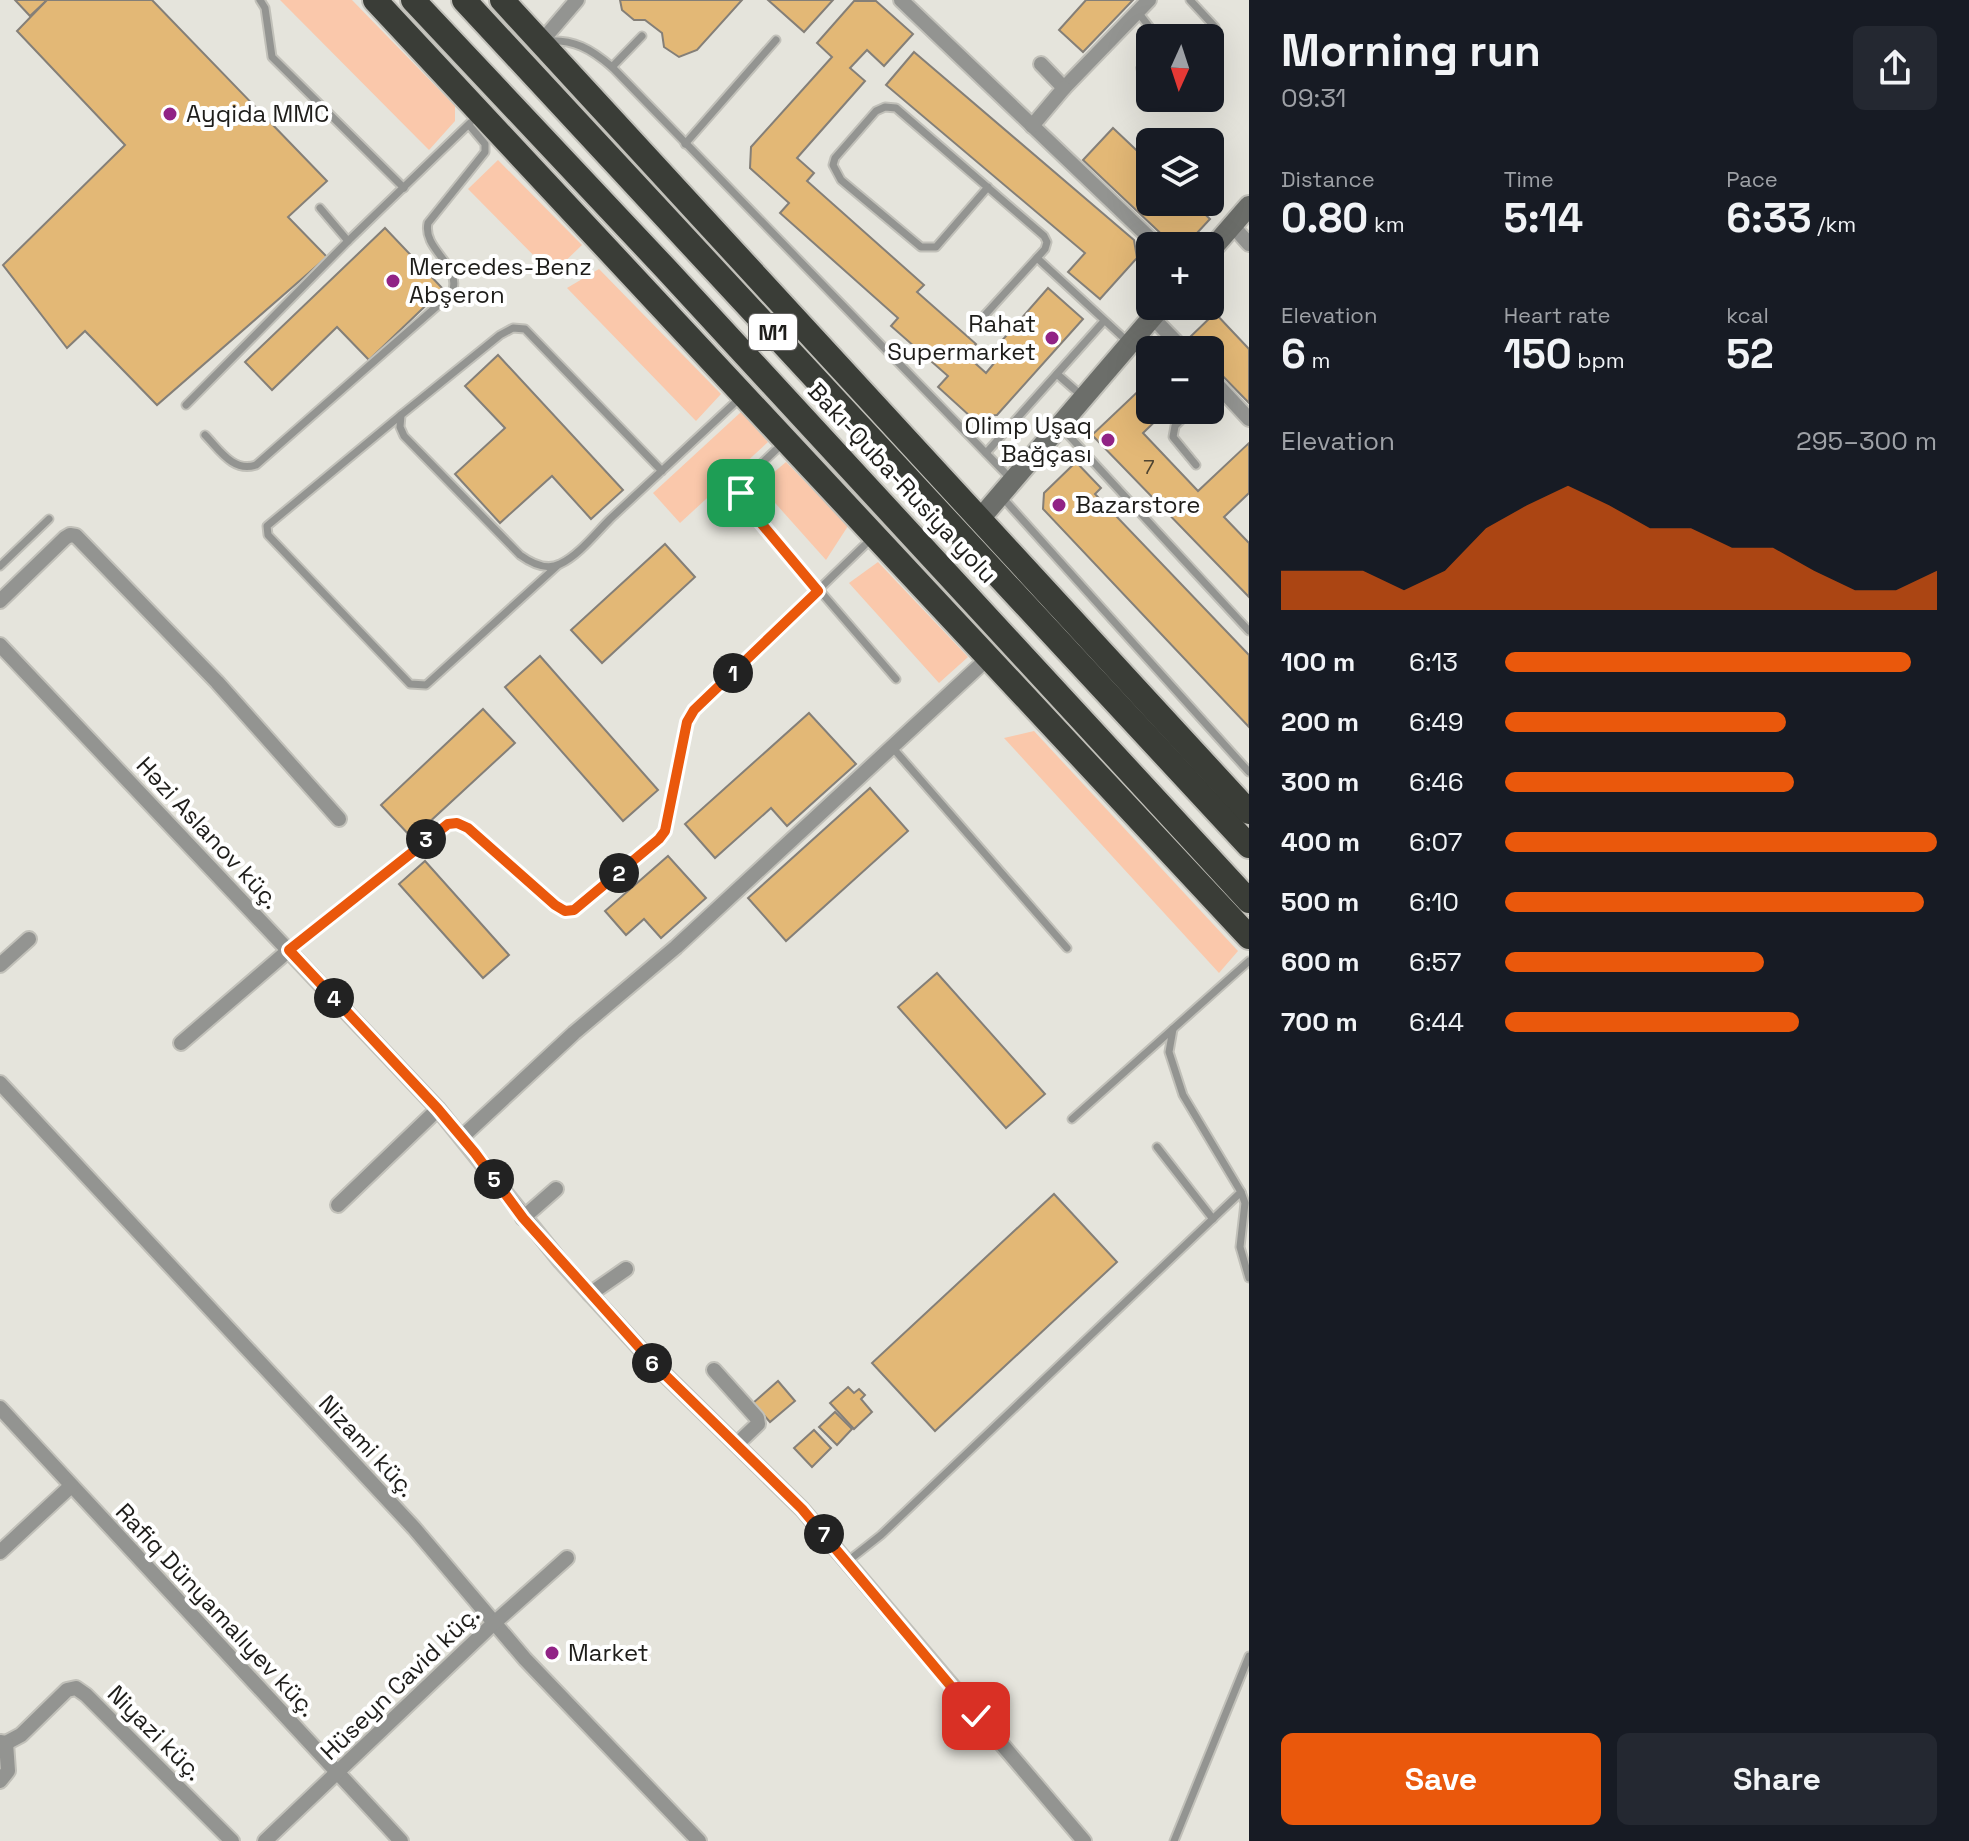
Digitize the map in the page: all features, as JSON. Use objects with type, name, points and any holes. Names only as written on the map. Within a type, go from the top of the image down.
[{"type":"highway","points":[[375,0],[475,119],[605,248],[788,439],[1249,937]]},
{"type":"highway","name":"Bakı-Quba-Rusiya yolu","points":[[413,0],[1249,901]]},
{"type":"highway","name":"Bakı-Quba-Rusiya yolu","points":[[464,0],[1249,846]]},
{"type":"highway","points":[[502,0],[1249,812]]},
{"type":"highway","points":[[520,113],[605,248]]},
{"type":"street","points":[[541,42],[577,0]]},
{"type":"street","points":[[901,0],[1143,232]]},
{"type":"street","points":[[1032,126],[1064,88],[1149,0]]},
{"type":"street","points":[[1041,64],[1064,88]]},
{"type":"street","points":[[1224,234],[1249,206]]},
{"type":"street","points":[[1232,225],[1249,244]]},
{"type":"street","points":[[979,520],[1149,320]]},
{"type":"street","points":[[1224,396],[1249,419]]},
{"type":"street","points":[[0,601],[65,538],[76,536],[217,682],[339,819]]},
{"type":"street","name":"Həzi Aslanov küç.","points":[[0,645],[438,1109],[523,1218],[654,1364],[773,1479],[848,1561],[1084,1841]]},
{"type":"street","points":[[462,1137],[574,1033],[676,947],[988,658]]},
{"type":"street","points":[[0,965],[29,939]]},
{"type":"street","points":[[181,1043],[289,950]]},
{"type":"street","name":"Nizami küç.","points":[[0,1083],[414,1528],[494,1623],[699,1841]]},
{"type":"street","points":[[338,1205],[438,1109]]},
{"type":"street","points":[[523,1218],[556,1189]]},
{"type":"street","points":[[590,1294],[626,1269]]},
{"type":"street","points":[[714,1370],[757,1418],[758,1424],[737,1444]]},
{"type":"street","name":"Rafiq Dünyamalıyev küç.","points":[[0,1408],[401,1841]]},
{"type":"street","points":[[0,1552],[71,1486]]},
{"type":"street","name":"Hüseyn Cavid küç.","points":[[265,1841],[494,1623],[567,1558]]},
{"type":"street","name":"Niyazi küç.","points":[[0,1781],[8,1771],[3,1742],[21,1735],[67,1690],[76,1688],[232,1841]]},
{"type":"lane","points":[[260,0],[265,8],[272,57],[404,188]]},
{"type":"lane","points":[[1190,0],[1212,24]]},
{"type":"lane","points":[[1137,11],[1147,24]]},
{"type":"lane","points":[[612,67],[642,36]]},
{"type":"lane","points":[[541,42],[564,40],[579,44],[612,67],[986,453],[1007,488],[1249,772]]},
{"type":"lane","points":[[685,144],[776,40]]},
{"type":"lane","points":[[983,317],[1045,249],[1047,242],[1044,236],[988,187],[896,108],[885,107],[876,111],[835,158],[833,165],[841,180],[927,249],[936,247],[988,187]]},
{"type":"lane","points":[[186,405],[348,241],[475,119],[485,152],[428,223],[427,229],[430,239],[454,274],[456,283],[452,293],[256,465],[247,468],[234,465],[205,435]]},
{"type":"lane","points":[[320,208],[348,241]]},
{"type":"lane","points":[[1037,258],[1129,343]]},
{"type":"lane","points":[[986,453],[1104,321]]},
{"type":"lane","points":[[662,471],[525,329],[513,328],[500,335],[267,526],[268,535],[410,684],[426,685],[662,471],[743,395]]},
{"type":"lane","points":[[1057,374],[1084,397]]},
{"type":"lane","points":[[401,415],[400,427],[404,436],[520,555],[530,563],[546,567],[559,565]]},
{"type":"lane","points":[[1177,424],[1173,437],[1196,465]]},
{"type":"lane","points":[[1060,426],[1249,631]]},
{"type":"lane","points":[[788,439],[745,482],[741,493],[745,504],[896,679]]},
{"type":"lane","points":[[0,566],[49,519]]},
{"type":"lane","points":[[289,950],[448,824],[457,823],[468,828],[555,905],[565,911],[574,910],[665,831],[683,735],[694,710],[876,534]]},
{"type":"lane","points":[[892,747],[1067,948]]},
{"type":"lane","points":[[1072,1119],[1249,961]]},
{"type":"lane","points":[[1173,1029],[1169,1052],[1183,1095],[1245,1203],[1240,1247],[1249,1278]]},
{"type":"lane","points":[[1157,1147],[1213,1219]]},
{"type":"lane","points":[[848,1561],[881,1535],[1241,1192]]},
{"type":"lane","points":[[1174,1841],[1249,1656]]},
{"type":"shaded area","points":[[280,0],[352,0],[455,106],[455,121],[429,150]]},
{"type":"shaded area","points":[[498,160],[582,245],[552,274],[468,189]]},
{"type":"shaded area","points":[[599,269],[721,394],[696,421],[567,288]]},
{"type":"shaded area","points":[[741,412],[768,442],[680,523],[653,493]]},
{"type":"shaded area","points":[[786,462],[848,526],[826,560],[759,485]]},
{"type":"shaded area","points":[[878,562],[968,657],[939,683],[849,583]]},
{"type":"shaded area","points":[[1034,731],[1238,951],[1219,973],[1004,738]]},
{"type":"building","points":[[15,0],[47,0],[30,16]]},
{"type":"building","points":[[47,0],[152,0],[327,181],[288,217],[327,257],[157,405],[85,331],[67,348],[3,265],[125,145],[17,31]]},
{"type":"building","points":[[620,0],[742,0],[697,50],[679,57],[664,47],[662,33],[645,20],[634,20],[622,10]]},
{"type":"building","points":[[768,0],[833,0],[804,32]]},
{"type":"building","points":[[1086,0],[1133,0],[1083,52],[1059,30]]},
{"type":"building","points":[[854,1],[876,1],[913,34],[884,66],[867,50],[850,68],[865,81],[797,158],[814,173],[807,181],[924,285],[917,292],[976,344],[966,355],[986,373],[1005,350],[999,344],[1048,288],[1083,319],[997,415],[971,417],[938,387],[948,376],[891,326],[898,318],[780,213],[789,203],[750,168],[751,147],[832,57],[817,43]]},
{"type":"building","points":[[914,52],[1134,240],[1136,259],[1100,299],[1068,272],[1085,253],[886,85]]},
{"type":"building","points":[[1113,128],[1136,150],[1136,210],[1083,160]]},
{"type":"building","points":[[1142,216],[1207,216],[1210,219],[1198,232],[1159,232]]},
{"type":"building","points":[[385,228],[443,289],[369,360],[337,327],[272,390],[245,362]]},
{"type":"building","points":[[1208,320],[1222,320],[1249,349],[1249,403],[1224,377],[1224,336],[1191,336]]},
{"type":"building","points":[[498,355],[623,490],[591,519],[552,476],[500,523],[455,474],[505,428],[465,386]]},
{"type":"building","points":[[1136,393],[1136,424],[1152,424],[1143,433],[1198,491],[1249,443],[1249,493],[1224,517],[1249,543],[1249,597],[1092,435]]},
{"type":"building","points":[[1076,462],[1101,488],[1095,494],[1249,655],[1249,727],[1043,509],[1044,493]]},
{"type":"building","points":[[665,544],[695,577],[602,663],[571,630]]},
{"type":"building","points":[[540,656],[658,790],[623,821],[505,687]]},
{"type":"building","points":[[483,709],[515,743],[412,838],[381,805]]},
{"type":"building","points":[[809,713],[856,764],[787,826],[771,808],[715,858],[685,824]]},
{"type":"building","points":[[870,788],[908,831],[786,941],[748,898]]},
{"type":"building","points":[[668,856],[706,898],[661,938],[644,919],[626,935],[605,911]]},
{"type":"building","points":[[425,861],[509,955],[483,978],[399,884]]},
{"type":"building","points":[[937,973],[1045,1094],[1006,1128],[898,1007]]},
{"type":"building","points":[[1054,1194],[1117,1262],[935,1431],[872,1363]]},
{"type":"building","points":[[778,1381],[795,1401],[770,1422],[753,1403]]},
{"type":"building","points":[[848,1387],[854,1393],[859,1389],[865,1395],[861,1399],[872,1412],[854,1429],[830,1403]]},
{"type":"building","points":[[835,1412],[852,1429],[837,1445],[819,1427]]},
{"type":"building","points":[[814,1430],[831,1448],[812,1467],[794,1448]]},
{"type":"place","name":"Ayqida MMC","points":[[170,114]]},
{"type":"place","name":"Mercedes-Benz Abşeron","points":[[393,281]]},
{"type":"place","name":"Rahat Supermarket","points":[[1052,338]]},
{"type":"place","name":"Olimp Uşaq Bağçası","points":[[1108,440]]},
{"type":"place","name":"Bazarstore","points":[[1059,505]]},
{"type":"place","name":"Market","points":[[552,1653]]},
{"type":"route","points":[[741,493],[745,504],[818,591],[694,710],[683,735],[665,831],[659,839],[574,910],[565,911],[468,828],[457,823],[448,824],[289,950],[438,1109],[523,1218],[654,1364],[802,1509],[976,1716]]}]
